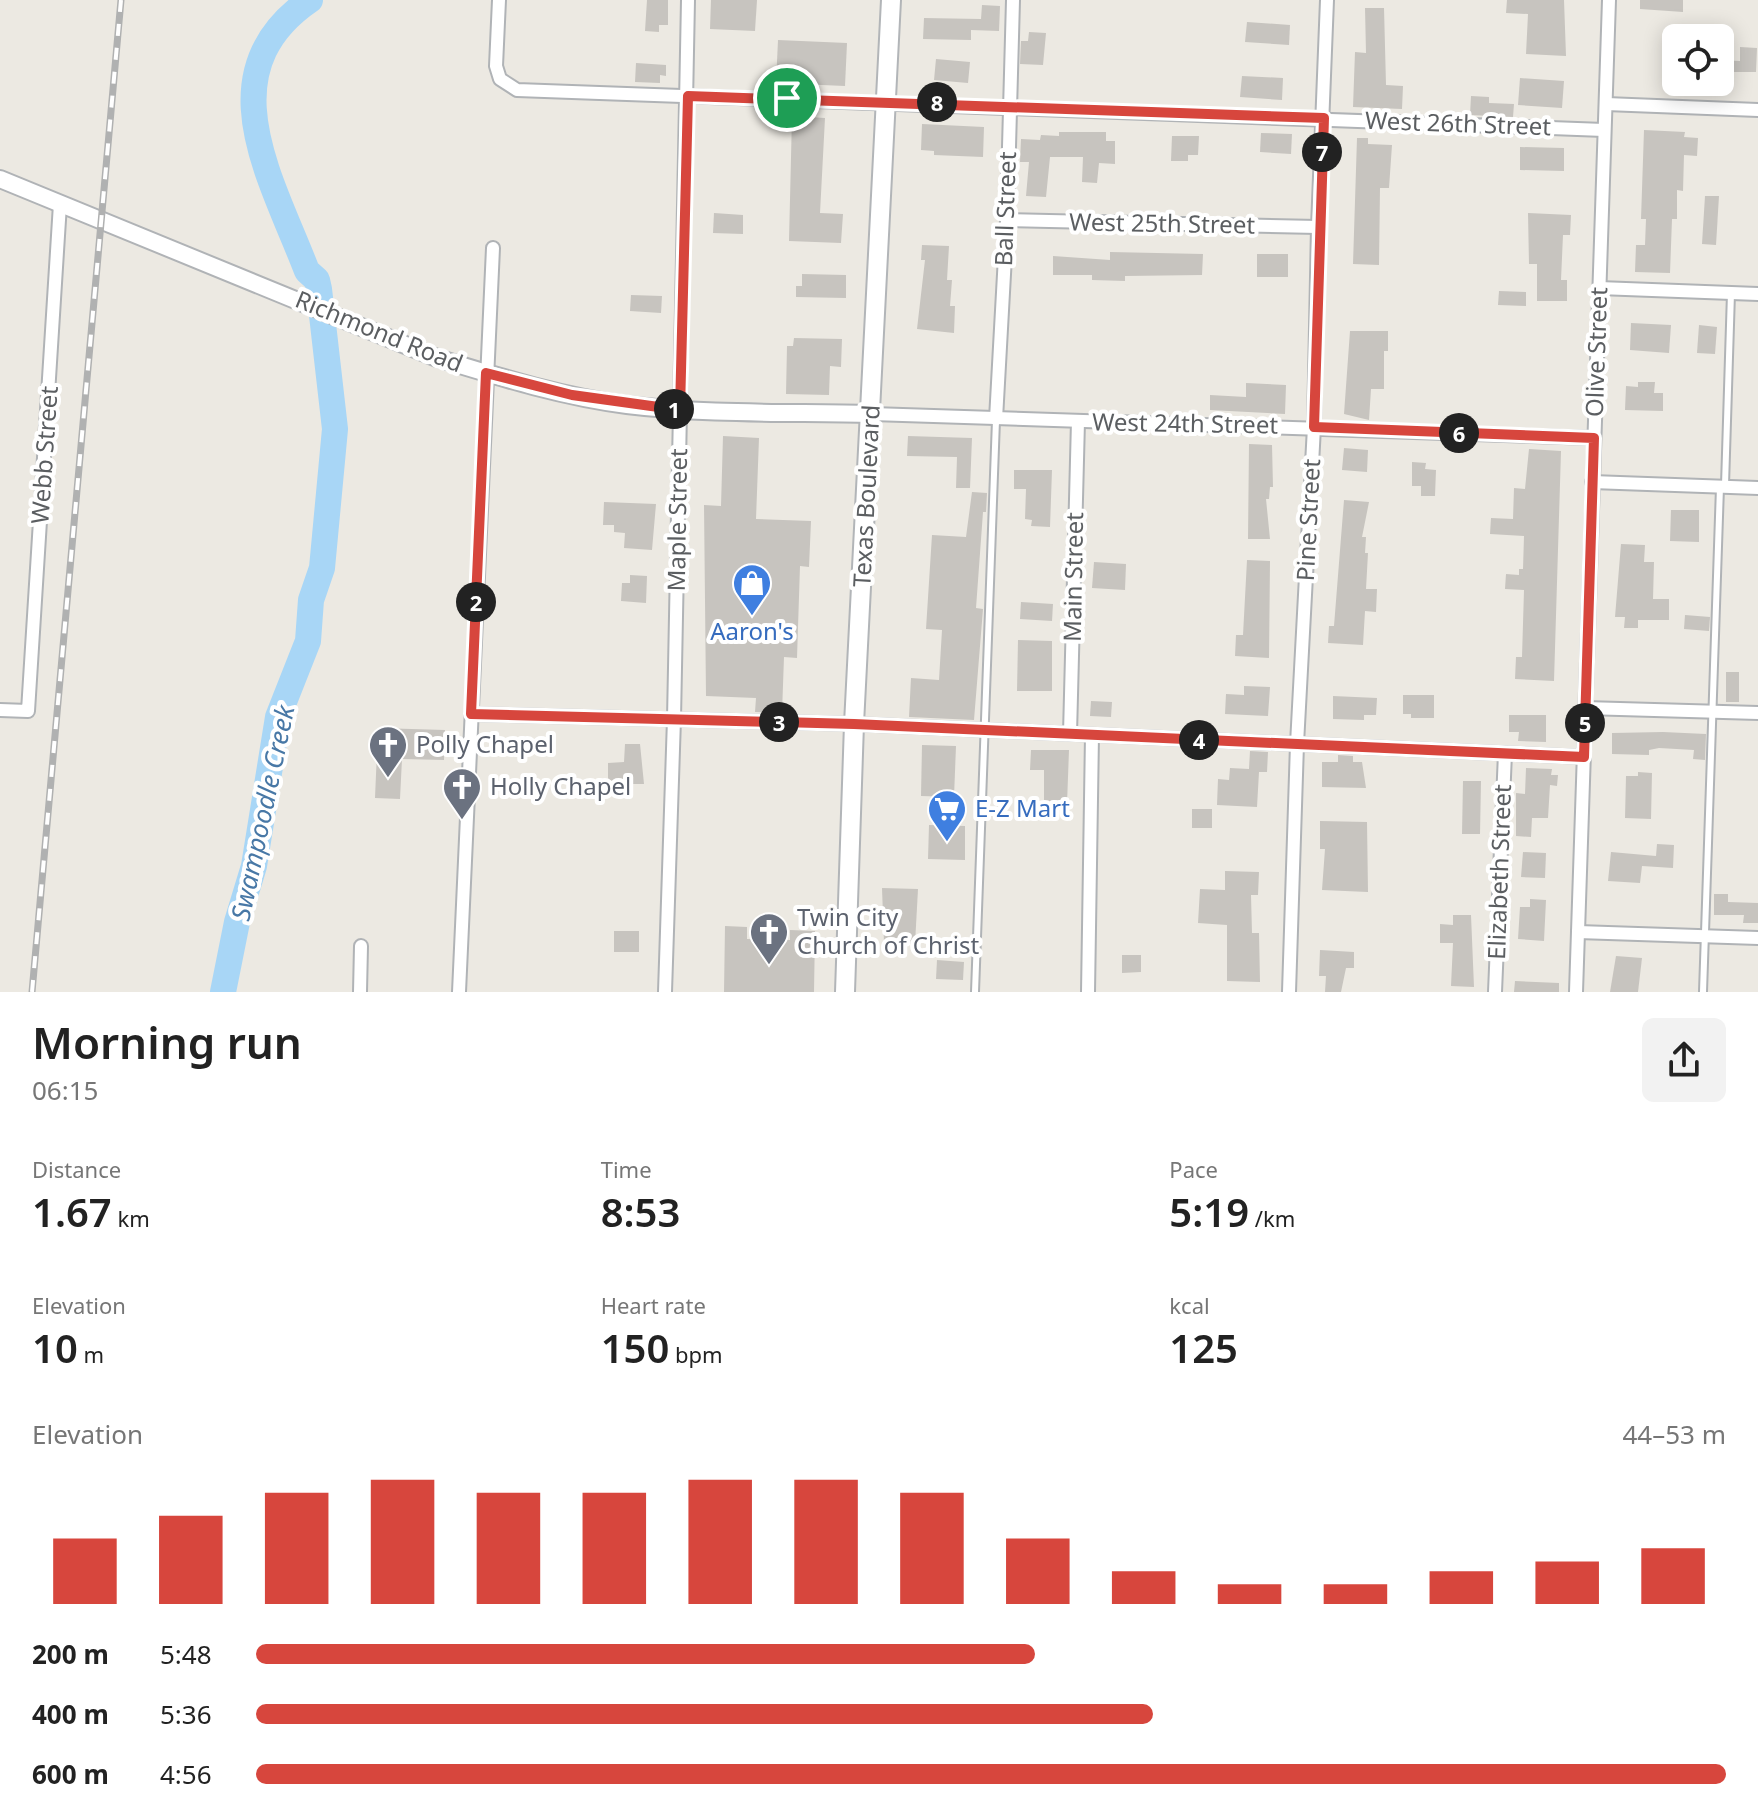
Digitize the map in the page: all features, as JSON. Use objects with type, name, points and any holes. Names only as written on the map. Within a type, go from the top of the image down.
[{"type":"main road","name":"Texas Boulevard","points":[[845,992],[854,724],[891,0]]},
{"type":"street","name":"West 26th Street","points":[[499,0],[496,66],[500,79],[517,90],[1009,105],[1604,130]]},
{"type":"street","name":"Maple Street","points":[[665,992],[674,719],[688,0]]},
{"type":"street","name":"Ball Street","points":[[996,419],[1007,220],[1013,0]]},
{"type":"street","name":"Pine Street","points":[[1289,992],[1297,744],[1314,427],[1327,0]]},
{"type":"street","name":"Olive Street","points":[[1576,992],[1609,0]]},
{"type":"street","points":[[1606,104],[1758,110]]},
{"type":"street","name":"Richmond Road","points":[[0,179],[437,358],[486,373],[585,398],[680,410],[872,414]]},
{"type":"street","name":"Webb Street","points":[[0,710],[28,711],[29,705],[60,204]]},
{"type":"street","name":"West 25th Street","points":[[1007,220],[1318,227]]},
{"type":"street","points":[[459,992],[493,248]]},
{"type":"street","points":[[1599,288],[1758,294]]},
{"type":"street","name":"West 24th Street","points":[[872,414],[1594,438]]},
{"type":"street","name":"Main Street","points":[[1070,734],[1078,421]]},
{"type":"street","points":[[1592,482],[1758,488]]},
{"type":"street","points":[[1585,708],[1758,713]]},
{"type":"street","points":[[471,714],[854,724],[1584,757]]},
{"type":"street","points":[[1088,992],[1092,735]]},
{"type":"street","name":"Elizabeth Street","points":[[1495,992],[1505,753]]},
{"type":"street","points":[[1578,932],[1758,938]]},
{"type":"street","points":[[360,992],[361,946]]},
{"type":"lane","points":[[1703,992],[1731,293]]},
{"type":"lane","points":[[975,992],[996,419]]},
{"type":"building","points":[[647,0],[668,0],[668,25],[659,25],[659,32],[645,31]]},
{"type":"building","points":[[711,0],[757,0],[755,31],[710,29]]},
{"type":"building","points":[[1507,0],[1564,0],[1566,56],[1526,54],[1528,14],[1506,13]]},
{"type":"building","points":[[1640,0],[1683,0],[1683,12],[1640,9]]},
{"type":"building","points":[[982,5],[1000,6],[999,31],[971,30],[971,40],[923,39],[924,18],[981,19]]},
{"type":"building","points":[[1365,8],[1384,8],[1386,85],[1403,86],[1402,109],[1353,107],[1355,52],[1366,53]]},
{"type":"building","points":[[1247,22],[1290,25],[1289,45],[1245,42]]},
{"type":"building","points":[[1029,32],[1046,33],[1043,65],[1020,64],[1021,41],[1028,41]]},
{"type":"building","points":[[778,40],[847,43],[845,86],[776,83]]},
{"type":"building","points":[[1740,47],[1757,48],[1756,72],[1734,72],[1734,61],[1740,61]]},
{"type":"building","points":[[936,59],[970,62],[968,83],[934,80]]},
{"type":"building","points":[[636,63],[666,65],[666,76],[660,75],[660,83],[635,82]]},
{"type":"building","points":[[1242,76],[1283,78],[1282,100],[1240,97]]},
{"type":"building","points":[[1520,78],[1564,81],[1562,108],[1518,105]]},
{"type":"building","points":[[1471,96],[1489,97],[1489,103],[1514,104],[1513,117],[1470,115]]},
{"type":"building","points":[[792,116],[825,118],[820,213],[843,214],[841,243],[789,241]]},
{"type":"building","points":[[922,124],[984,127],[983,157],[934,155],[934,151],[921,150]]},
{"type":"building","points":[[1644,130],[1685,132],[1684,137],[1698,138],[1697,156],[1684,155],[1683,191],[1677,190],[1677,219],[1672,219],[1670,273],[1635,272],[1636,245],[1645,245],[1646,219],[1641,219]]},
{"type":"building","points":[[1059,132],[1106,132],[1106,141],[1115,141],[1115,164],[1099,163],[1097,183],[1082,182],[1083,157],[1050,157],[1046,197],[1026,196],[1029,162],[1020,162],[1021,139],[1040,140],[1041,135],[1059,136]]},
{"type":"building","points":[[1261,133],[1292,134],[1291,154],[1260,152]]},
{"type":"building","points":[[1172,136],[1199,136],[1198,155],[1188,155],[1188,161],[1171,161]]},
{"type":"building","points":[[1357,138],[1368,138],[1368,144],[1392,145],[1389,188],[1380,188],[1379,265],[1353,264]]},
{"type":"building","points":[[1520,147],[1564,148],[1564,171],[1520,170]]},
{"type":"building","points":[[1705,196],[1719,196],[1716,245],[1702,244]]},
{"type":"building","points":[[714,213],[743,215],[743,234],[713,233]]},
{"type":"building","points":[[1528,213],[1571,215],[1570,235],[1563,235],[1561,280],[1567,280],[1567,301],[1537,301],[1537,264],[1529,264]]},
{"type":"building","points":[[922,245],[949,246],[947,280],[952,280],[950,306],[955,306],[954,333],[917,329],[925,260],[921,260]]},
{"type":"building","points":[[1110,252],[1203,254],[1202,275],[1125,276],[1125,281],[1092,280],[1092,275],[1053,275],[1053,256],[1110,260]]},
{"type":"building","points":[[1257,254],[1288,254],[1288,277],[1257,277]]},
{"type":"building","points":[[802,274],[846,275],[846,298],[796,297],[796,286],[802,286]]},
{"type":"building","points":[[1499,291],[1526,292],[1526,306],[1498,305]]},
{"type":"building","points":[[631,295],[662,296],[661,313],[630,311]]},
{"type":"building","points":[[1631,323],[1671,325],[1669,353],[1630,350]]},
{"type":"building","points":[[1699,325],[1717,327],[1715,354],[1697,353]]},
{"type":"building","points":[[1350,331],[1388,331],[1388,351],[1384,351],[1384,389],[1371,389],[1369,420],[1344,414]]},
{"type":"building","points":[[794,338],[842,339],[841,367],[830,366],[829,395],[786,394],[787,346],[793,346]]},
{"type":"building","points":[[1638,382],[1655,382],[1654,393],[1663,393],[1663,411],[1625,410],[1626,386],[1638,387]]},
{"type":"building","points":[[1246,383],[1286,385],[1285,414],[1210,410],[1210,395],[1246,397]]},
{"type":"building","points":[[723,436],[759,438],[756,519],[811,521],[809,567],[800,566],[797,658],[784,657],[782,713],[755,712],[756,698],[706,696],[704,505],[721,506]]},
{"type":"building","points":[[908,436],[972,438],[970,488],[956,488],[957,457],[907,456]]},
{"type":"building","points":[[1249,444],[1272,445],[1273,487],[1270,487],[1269,499],[1266,499],[1270,539],[1248,539]]},
{"type":"building","points":[[1344,448],[1368,450],[1367,472],[1342,470]]},
{"type":"building","points":[[1529,449],[1561,451],[1554,681],[1515,679],[1516,657],[1522,657],[1524,590],[1505,589],[1506,574],[1519,575],[1519,569],[1523,569],[1524,536],[1490,534],[1491,518],[1513,519],[1514,488],[1525,489]]},
{"type":"building","points":[[1412,462],[1426,463],[1425,469],[1436,470],[1435,496],[1421,496],[1421,486],[1412,486]]},
{"type":"building","points":[[1014,470],[1052,470],[1050,527],[1031,526],[1032,520],[1025,519],[1026,489],[1014,489]]},
{"type":"building","points":[[972,492],[987,493],[976,608],[983,609],[974,720],[909,717],[911,678],[939,680],[942,630],[926,629],[932,535],[966,537]]},
{"type":"building","points":[[1344,500],[1369,502],[1362,537],[1366,537],[1365,553],[1368,553],[1366,589],[1377,589],[1376,612],[1365,611],[1363,645],[1328,643],[1329,626],[1334,626]]},
{"type":"building","points":[[604,502],[656,504],[652,550],[624,548],[625,533],[614,532],[614,525],[603,525]]},
{"type":"building","points":[[1671,510],[1699,510],[1699,542],[1670,541]]},
{"type":"building","points":[[1621,544],[1645,545],[1644,562],[1654,562],[1653,599],[1669,599],[1669,620],[1638,620],[1638,628],[1624,628],[1625,617],[1615,617]]},
{"type":"building","points":[[1247,560],[1270,561],[1269,658],[1235,656],[1236,635],[1243,635]]},
{"type":"building","points":[[1094,562],[1126,564],[1125,590],[1092,588]]},
{"type":"building","points":[[630,575],[647,576],[646,603],[621,601],[622,583],[630,583]]},
{"type":"building","points":[[1021,602],[1053,604],[1052,621],[1020,619]]},
{"type":"building","points":[[1685,615],[1710,617],[1709,631],[1684,629]]},
{"type":"building","points":[[1018,640],[1052,641],[1052,691],[1017,691]]},
{"type":"building","points":[[1726,672],[1739,672],[1739,702],[1726,702]]},
{"type":"building","points":[[1244,686],[1270,687],[1268,716],[1225,714],[1226,694],[1244,695]]},
{"type":"building","points":[[1403,695],[1434,695],[1434,718],[1411,718],[1411,714],[1403,714]]},
{"type":"building","points":[[1333,696],[1377,698],[1376,715],[1364,715],[1364,720],[1333,719]]},
{"type":"building","points":[[1091,701],[1112,702],[1111,717],[1090,716]]},
{"type":"building","points":[[1509,715],[1546,715],[1546,742],[1518,741],[1519,732],[1509,732]]},
{"type":"building","name":"Polly Chapel","points":[[378,728],[445,730],[444,760],[402,759],[400,799],[375,798]]},
{"type":"building","points":[[1612,733],[1706,734],[1705,760],[1693,759],[1694,750],[1659,748],[1649,750],[1649,755],[1612,754]]},
{"type":"building","points":[[625,744],[640,744],[644,784],[608,784],[608,763],[624,762]]},
{"type":"building","points":[[922,745],[956,746],[954,797],[921,796]]},
{"type":"building","points":[[1031,750],[1069,750],[1067,804],[1044,804],[1044,770],[1030,770]]},
{"type":"building","points":[[1250,751],[1268,752],[1267,772],[1259,772],[1257,807],[1217,805],[1218,779],[1229,780],[1230,768],[1249,769]]},
{"type":"building","points":[[1338,755],[1353,756],[1353,762],[1362,762],[1366,788],[1322,787],[1322,762],[1338,762]]},
{"type":"building","points":[[1526,768],[1552,769],[1551,775],[1558,775],[1557,786],[1550,785],[1548,818],[1532,818],[1531,837],[1516,836],[1516,793],[1525,794]]},
{"type":"building","points":[[1638,772],[1652,773],[1651,819],[1625,818],[1626,776],[1638,776]]},
{"type":"building","points":[[1463,781],[1481,781],[1480,834],[1462,834]]},
{"type":"building","points":[[1192,809],[1212,809],[1212,828],[1192,828]]},
{"type":"building","points":[[1320,821],[1367,822],[1368,892],[1322,890],[1325,849],[1320,849]]},
{"type":"building","name":"E-Z Mart","points":[[929,825],[965,826],[965,860],[928,859]]},
{"type":"building","points":[[1657,844],[1674,845],[1673,868],[1642,866],[1640,883],[1608,881],[1611,852],[1656,856]]},
{"type":"building","points":[[1523,852],[1546,853],[1545,878],[1521,877]]},
{"type":"building","points":[[1225,871],[1259,872],[1258,895],[1251,895],[1252,933],[1259,933],[1260,982],[1227,981],[1227,925],[1198,923],[1200,889],[1225,890]]},
{"type":"building","points":[[882,888],[918,889],[915,944],[884,943]]},
{"type":"building","points":[[1714,894],[1728,894],[1728,902],[1758,903],[1758,923],[1743,923],[1744,915],[1714,915]]},
{"type":"building","points":[[1530,899],[1546,900],[1544,941],[1518,939],[1520,907],[1530,907]]},
{"type":"building","points":[[1453,915],[1471,915],[1474,987],[1451,986],[1453,943],[1440,943],[1440,924],[1453,925]]},
{"type":"building","name":"Twin City Church of Christ","points":[[725,926],[747,927],[747,939],[790,940],[790,930],[815,931],[814,992],[724,992]]},
{"type":"building","points":[[614,931],[639,931],[639,952],[614,952]]},
{"type":"building","points":[[1320,950],[1354,952],[1354,968],[1346,968],[1341,992],[1325,992],[1326,976],[1319,976]]},
{"type":"building","points":[[1122,955],[1141,955],[1141,972],[1122,973]]},
{"type":"building","points":[[1616,956],[1642,958],[1638,992],[1610,992]]},
{"type":"building","points":[[937,960],[964,962],[963,980],[936,979]]},
{"type":"building","points":[[1515,981],[1559,983],[1559,992],[1514,992]]},
{"type":"waterway","name":"Swampoodle Creek","points":[[223,992],[237,922],[254,866],[278,717],[308,641],[311,600],[322,568],[335,429],[317,280],[307,271],[278,200],[256,128],[254,93],[260,60],[278,29],[310,0]]},
{"type":"railway","points":[[32,992],[121,0]]},
{"type":"place","name":"Aaron's","points":[[752,617]]},
{"type":"place","name":"Polly Chapel","points":[[388,779]]},
{"type":"place","name":"Holly Chapel","points":[[462,821]]},
{"type":"place","name":"E-Z Mart","points":[[947,843]]},
{"type":"place","name":"Twin City Church of Christ","points":[[769,966]]},
{"type":"route","points":[[688,96],[787,98],[1324,118],[1318,227],[1314,427],[1594,438],[1584,757],[854,724],[471,714],[486,373],[572,395],[625,405],[680,410],[688,96]]}]
